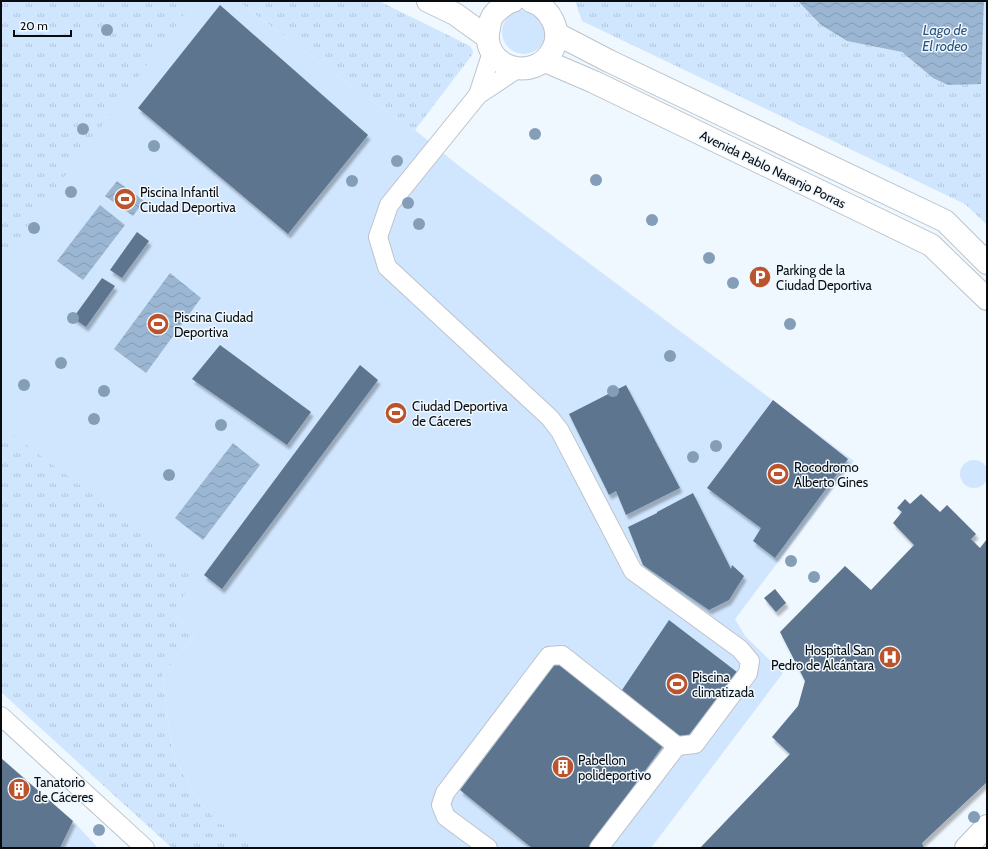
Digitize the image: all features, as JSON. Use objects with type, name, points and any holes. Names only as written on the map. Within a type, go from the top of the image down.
[{"type":"main road","points":[[428,1],[455,14],[489,45],[502,64],[517,69],[532,68],[545,61],[554,49],[554,16]]},
{"type":"main road","points":[[489,45],[492,16],[508,1]]},
{"type":"main road","name":"Avenida Pablo Naranjo Porras","points":[[531,1],[539,4],[609,61],[945,221],[987,264]]},
{"type":"main road","name":"Avenida Pablo Naranjo Porras","points":[[545,61],[594,82],[930,245],[987,299]]},
{"type":"main road","points":[[966,848],[987,826]]},
{"type":"street","points":[[478,95],[489,45]]},
{"type":"street","points":[[488,848],[446,817],[441,805],[444,793],[549,656],[562,655],[677,746],[695,744],[748,673],[750,661],[740,649],[633,571],[560,431],[550,418],[386,267],[378,237],[389,205],[423,165],[478,95],[517,69]]},
{"type":"street","points":[[1,716],[145,848]]},
{"type":"street","points":[[599,848],[677,746]]},
{"type":"green space","points":[[1,1],[194,1],[1,263]]},
{"type":"green space","name":"Ciudad Deportiva de Cáceres","points":[[193,1],[237,1],[399,121],[415,130],[459,166],[854,461],[735,619],[745,636],[783,673],[651,848],[267,848],[216,821],[193,792],[173,755],[162,676],[195,634],[172,612],[1,426],[1,262]]},
{"type":"green space","points":[[237,1],[379,1],[470,46],[473,51],[472,55],[415,130],[399,121]]},
{"type":"green space","points":[[575,1],[798,1],[821,25],[847,41],[902,52],[933,78],[981,84],[984,1],[987,1],[987,225],[965,204],[582,21]]},
{"type":"green space","points":[[520,10],[528,10],[533,11],[540,16],[545,23],[545,41],[540,48],[533,53],[520,54],[512,51],[505,44],[502,36],[502,28],[505,20],[512,13]]},
{"type":"green space","points":[[1,426],[199,574],[172,612],[195,634],[162,676],[173,755],[193,792],[216,821],[268,847],[267,848],[172,848],[1,692]]},
{"type":"green space","points":[[974,460],[984,464],[988,474],[984,484],[974,488],[964,484],[960,474],[964,464]]},
{"type":"green space","points":[[73,821],[98,848],[60,848]]},
{"type":"water","name":"Lago de El rodeo","points":[[798,1],[984,1],[981,84],[948,85],[933,78],[902,52],[847,41],[821,25]]},
{"type":"water","name":"Piscina Infantil Ciudad Deportiva","points":[[117,181],[144,201],[133,216],[105,196]]},
{"type":"water","points":[[100,205],[125,225],[83,280],[57,261]]},
{"type":"water","name":"Piscina Ciudad Deportiva","points":[[170,273],[201,298],[146,373],[114,349]]},
{"type":"water","points":[[233,443],[260,465],[203,540],[175,518]]},
{"type":"building","points":[[220,5],[368,135],[288,234],[138,108]]},
{"type":"building","points":[[137,232],[149,241],[122,278],[110,270]]},
{"type":"building","points":[[102,278],[115,286],[86,327],[73,318]]},
{"type":"building","points":[[220,345],[311,412],[287,445],[192,379]]},
{"type":"building","points":[[360,365],[378,380],[222,589],[204,575]]},
{"type":"building","points":[[626,385],[680,488],[626,515],[616,491],[609,495],[569,414]]},
{"type":"building","name":"Rocodromo Alberto Gines","points":[[773,400],[848,459],[775,558],[753,541],[761,528],[707,488]]},
{"type":"building","points":[[693,493],[731,569],[732,565],[744,576],[729,600],[709,610],[643,565],[628,527]]},
{"type":"building","name":"Hospital San Pedro de Alcántara","points":[[921,494],[940,512],[947,505],[976,534],[971,539],[980,548],[987,539],[987,782],[922,843],[924,848],[700,848],[790,754],[772,737],[798,706],[805,681],[780,632],[845,566],[871,590],[914,545],[893,523],[902,512],[897,508],[905,499],[910,504]]},
{"type":"building","points":[[775,589],[786,603],[776,612],[764,598]]},
{"type":"building","name":"Piscina climatizada","points":[[669,620],[737,672],[685,740],[618,696]]},
{"type":"building","name":"Pabellon polideportivo","points":[[558,660],[665,743],[589,848],[532,848],[460,790]]},
{"type":"building","name":"Tanatorio de Cáceres","points":[[1,758],[73,821],[60,848],[1,848]]},
{"type":"place","name":"Piscina Infantil Ciudad Deportiva","points":[[125,199]]},
{"type":"place","name":"Parking de la Ciudad Deportiva","points":[[760,277]]},
{"type":"place","name":"Piscina Ciudad Deportiva","points":[[158,324]]},
{"type":"place","name":"Ciudad Deportiva de Cáceres","points":[[396,413]]},
{"type":"place","name":"Rocodromo Alberto Gines","points":[[778,474]]},
{"type":"place","name":"Hospital San Pedro de Alcántara","points":[[890,657]]},
{"type":"place","name":"Piscina climatizada","points":[[677,684]]},
{"type":"place","name":"Pabellon polideportivo","points":[[563,767]]},
{"type":"place","name":"Tanatorio de Cáceres","points":[[19,789]]}]
